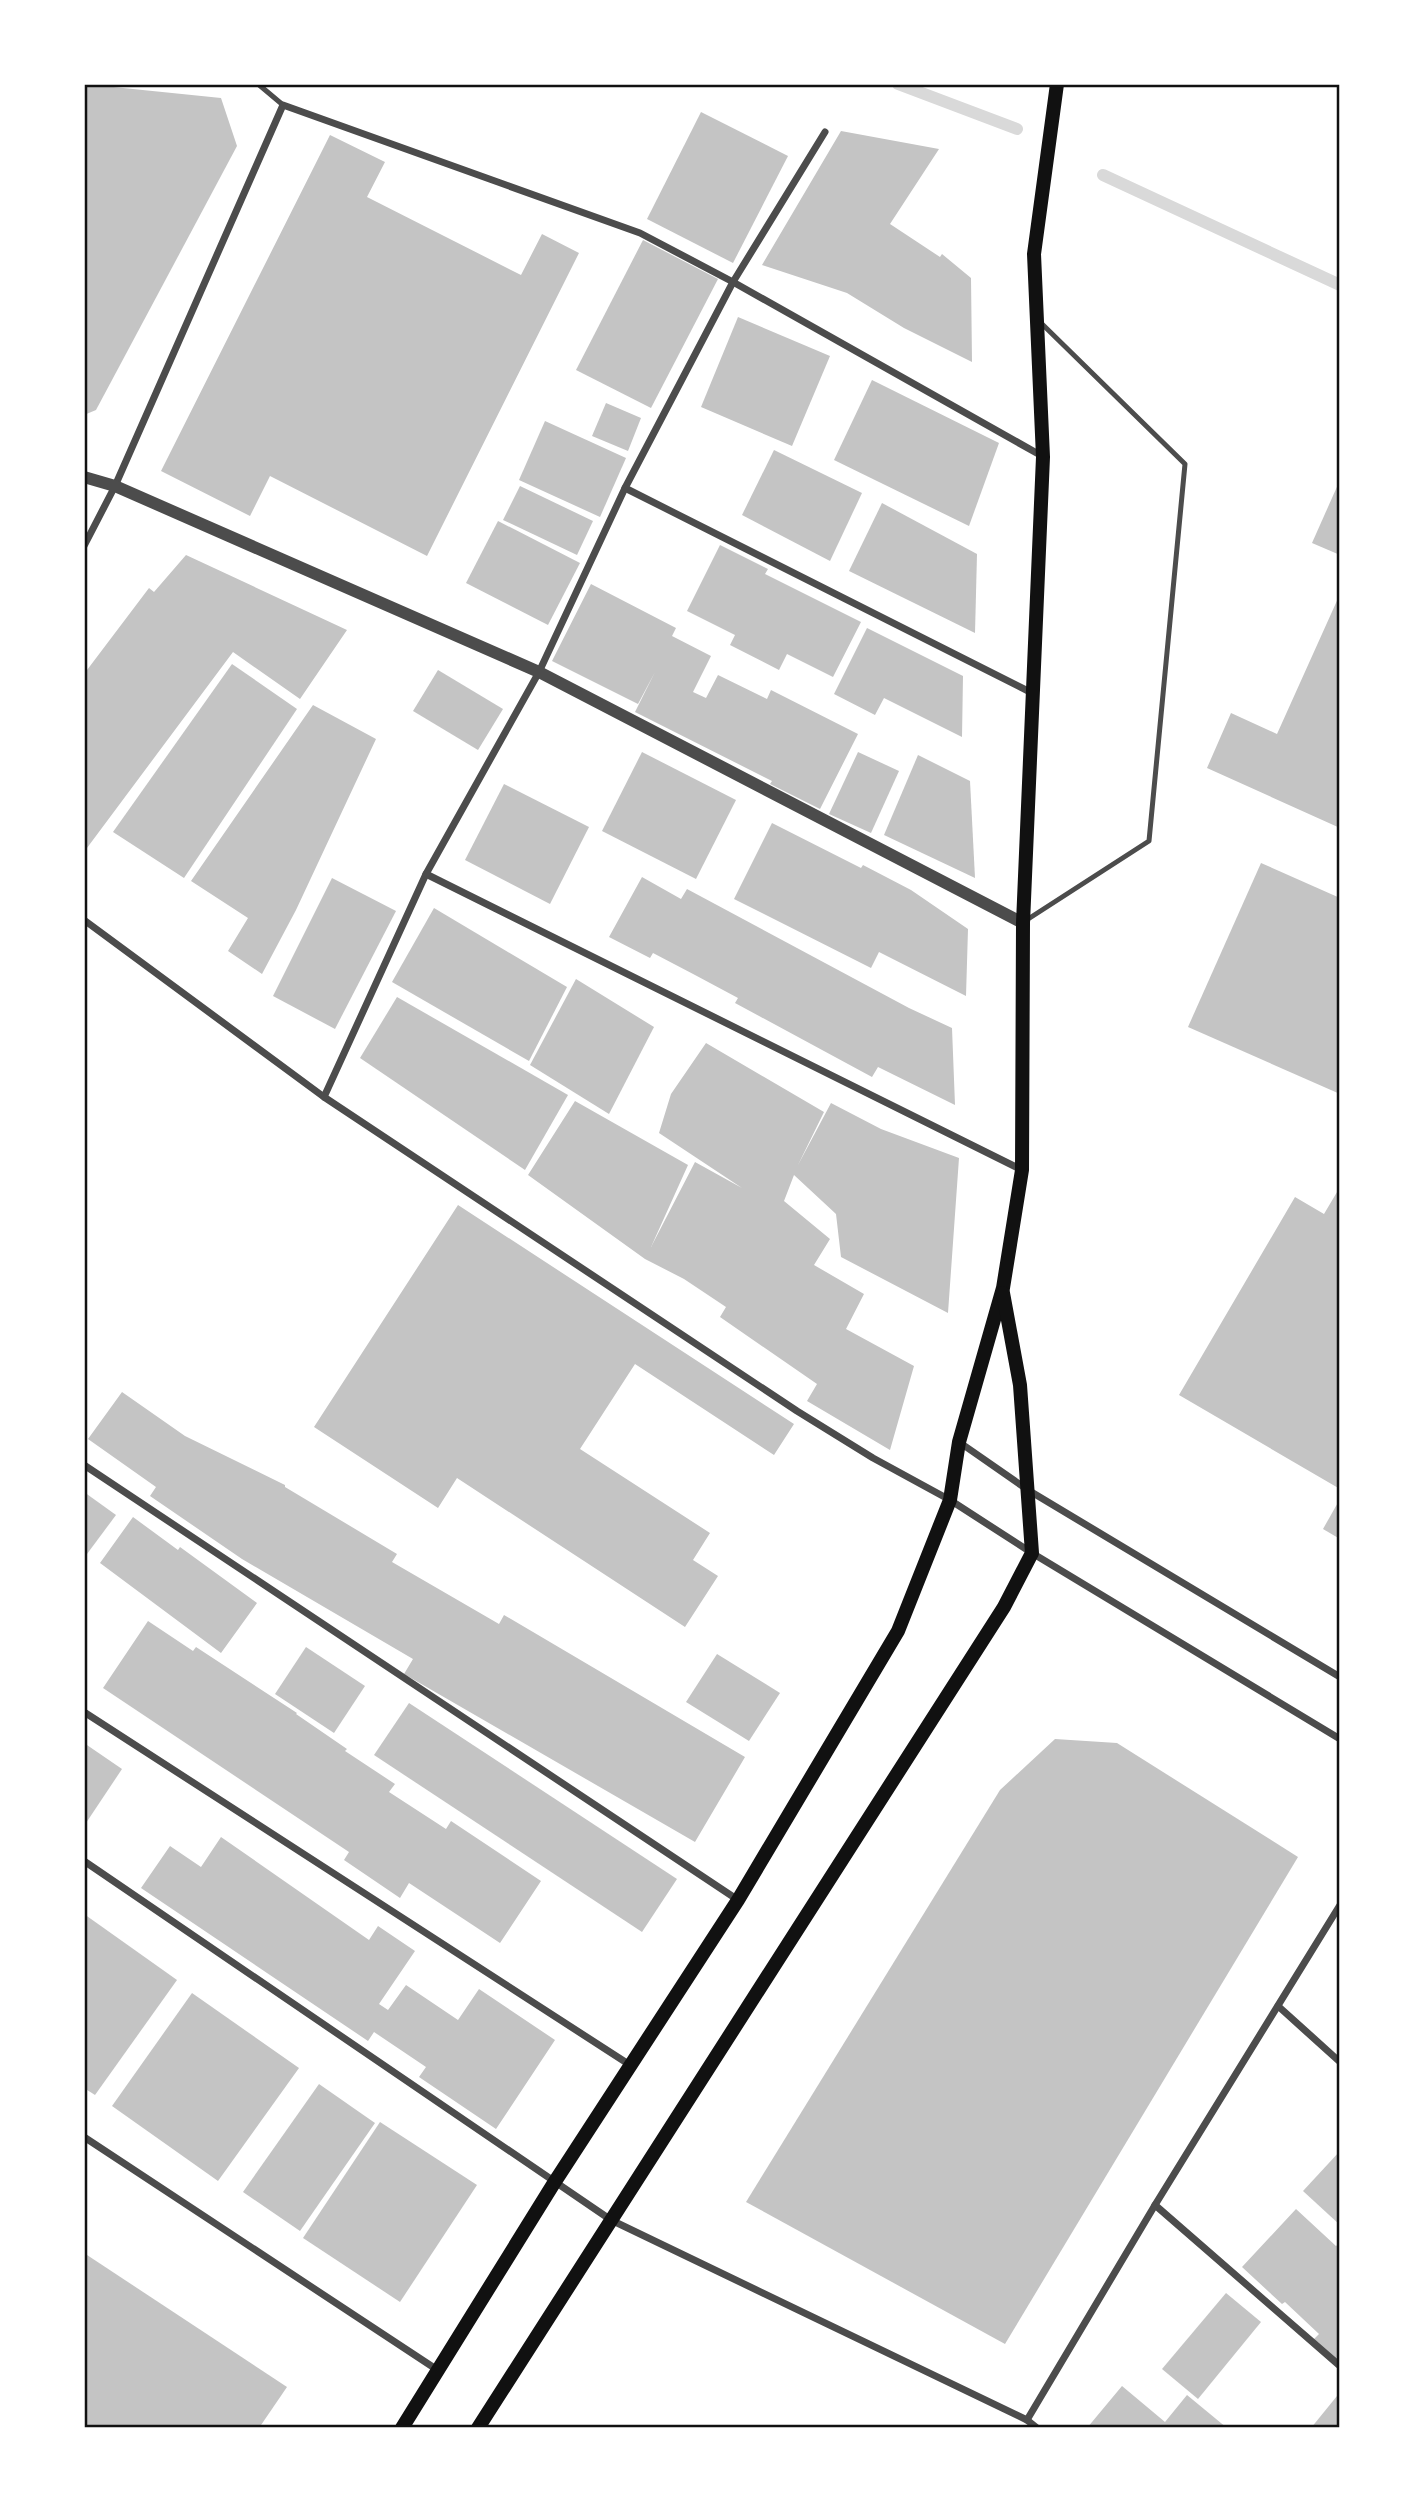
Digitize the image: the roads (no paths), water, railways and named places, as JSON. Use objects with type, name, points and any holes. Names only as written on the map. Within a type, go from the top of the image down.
[{"type":"main road","points":[[402,2428],[554,2183],[738,1900],[898,1631],[950,1500],[959,1442],[1003,1288],[1023,1170],[1023,923],[1043,457],[1034,254],[1057,84]]},
{"type":"main road","points":[[478,2428],[1004,1607],[1032,1553],[1020,1385],[1003,1288]]},
{"type":"street","points":[[84,546],[115,486],[283,106],[640,233],[733,282],[1043,457]]},
{"type":"street","points":[[324,1097],[426,874],[539,672],[625,488],[733,282],[825,132]]},
{"type":"street","points":[[84,477],[115,486],[539,672],[1023,923]]},
{"type":"street","points":[[625,488],[1034,694]]},
{"type":"street","points":[[426,874],[1023,1170]]},
{"type":"street","points":[[84,920],[324,1097],[797,1411],[873,1458],[950,1500],[1032,1553],[1340,1739]]},
{"type":"street","points":[[959,1442],[1028,1490],[1340,1677]]},
{"type":"street","points":[[84,1465],[738,1900]]},
{"type":"street","points":[[84,1712],[630,2064]]},
{"type":"street","points":[[84,1861],[611,2220],[1027,2420],[1037,2428]]},
{"type":"street","points":[[1027,2420],[1155,2205],[1340,1905]]},
{"type":"street","points":[[1278,2006],[1340,2062]]},
{"type":"street","points":[[84,2137],[439,2371]]},
{"type":"street","points":[[1155,2205],[1340,2366]]},
{"type":"lane","points":[[258,84],[283,106]]},
{"type":"lane","points":[[1023,923],[1149,841],[1185,464],[1037,319]]},
{"type":"waterway","points":[[898,84],[1017,129]]},
{"type":"waterway","points":[[1103,175],[1340,285]]}]
